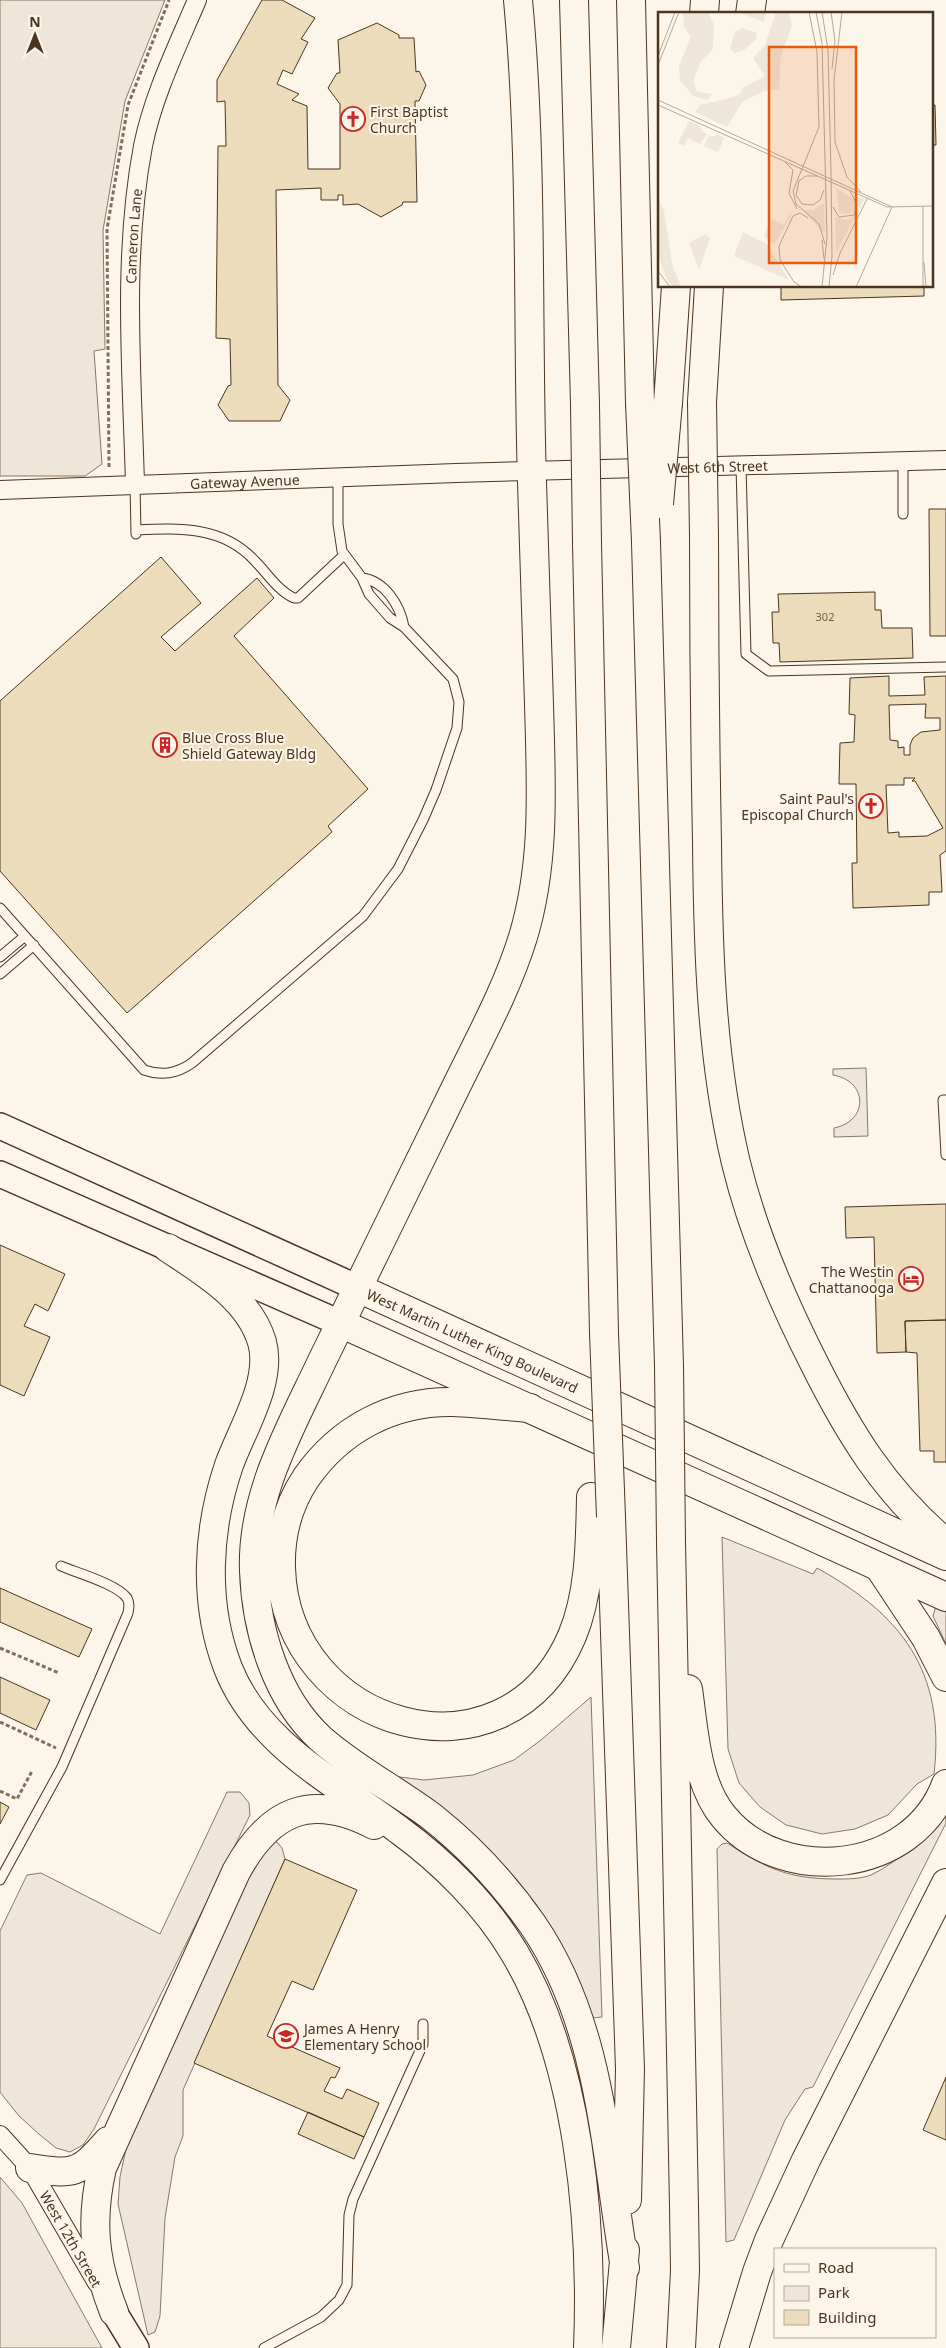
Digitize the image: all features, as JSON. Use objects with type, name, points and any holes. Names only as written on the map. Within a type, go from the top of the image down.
[{"type":"main road","points":[[518,0],[524,61],[528,158],[532,471],[542,812],[531,908],[508,978],[340,1323],[270,1474],[256,1534],[254,1566],[257,1604],[266,1648],[291,1703],[317,1736],[358,1768],[433,1818],[471,1852],[506,1889],[536,1930],[559,1972],[578,2016],[601,2103],[611,2184],[625,2268]]},
{"type":"main road","points":[[574,0],[585,404],[604,1333],[630,2070],[625,2268],[616,2348]]},
{"type":"main road","points":[[631,0],[640,403],[651,541]]},
{"type":"main road","points":[[676,288],[668,403],[651,541],[647,596],[669,1366],[685,2271],[681,2348]]},
{"type":"main road","points":[[709,288],[702,402],[707,866],[715,1033],[724,1106],[736,1163],[766,1258],[798,1331],[841,1417],[869,1461],[892,1490],[946,1543]]},
{"type":"main road","name":"West Martin Luther King Boulevard","points":[[0,1126],[946,1556]]},
{"type":"main road","points":[[0,1174],[340,1323],[946,1597]]},
{"type":"main road","points":[[168,1248],[202,1271],[234,1297],[256,1327],[264,1355],[262,1380],[226,1476],[218,1509],[211,1559],[210,1585],[218,1635],[237,1688],[252,1712],[285,1747],[400,1830],[465,1889],[514,1951],[538,2000],[563,2075],[577,2148],[588,2228],[590,2274],[588,2348]]},
{"type":"main road","points":[[530,1408],[451,1402],[403,1408],[358,1426],[321,1457],[294,1496],[284,1528],[281,1559],[282,1585],[287,1615],[300,1641],[336,1687],[358,1704],[389,1717],[424,1724],[458,1726],[479,1723],[501,1714],[531,1694],[555,1665],[572,1636],[583,1601],[589,1553],[591,1498],[604,1333]]},
{"type":"main road","points":[[671,1542],[683,1662],[698,1755],[715,1803],[724,1817],[743,1834],[760,1845],[792,1857],[824,1862],[847,1862],[868,1857],[886,1849],[918,1825],[932,1811],[946,1784]]},
{"type":"main road","points":[[879,1567],[926,1638],[946,1678]]},
{"type":"main road","points":[[114,2312],[103,2284],[94,2227],[96,2193],[102,2168],[117,2131],[236,1872],[254,1841],[266,1828],[300,1811],[316,1808],[346,1813],[382,1829],[418,1853],[465,1889]]},
{"type":"main road","points":[[734,2348],[757,2272],[769,2240],[810,2152],[946,1882]]},
{"type":"main road","points":[[30,2168],[64,2173],[89,2162],[117,2131]]},
{"type":"main road","name":"West 12th Street","points":[[114,2312],[136,2348]]},
{"type":"street","name":"Cameron Lane","points":[[135,484],[130,334],[134,208],[144,144],[166,72],[197,0]]},
{"type":"street","name":"West 6th Street","points":[[489,472],[946,460]]},
{"type":"street","name":"Gateway Avenue","points":[[0,490],[489,472]]},
{"type":"street","name":"West 12th Street","points":[[0,2135],[30,2168],[114,2312]]},
{"type":"lane","points":[[903,462],[903,514]]},
{"type":"lane","points":[[741,466],[746,654],[769,671],[946,667]]},
{"type":"lane","points":[[0,908],[144,1070],[156,1074],[169,1074],[182,1070],[192,1063],[363,916],[398,869],[423,820],[436,790],[456,728],[459,702],[453,679],[404,627],[390,618],[370,594],[362,578],[344,556],[338,524],[338,477]]},
{"type":"lane","points":[[135,484],[136,532],[177,528],[218,535],[233,542],[251,556],[281,590],[294,598],[298,598],[344,556]]},
{"type":"lane","points":[[362,578],[373,579],[382,586],[401,610],[404,627]]},
{"type":"lane","points":[[0,957],[24,936]]},
{"type":"lane","points":[[0,974],[34,945]]},
{"type":"lane","points":[[946,1100],[943,1100],[946,1154]]},
{"type":"lane","points":[[0,1880],[68,1753],[128,1613],[129,1605],[125,1596],[113,1588],[61,1566]]},
{"type":"lane","points":[[264,2348],[321,2317],[339,2300],[347,2285],[349,2215],[353,2198],[423,2044],[422,2024]]},
{"type":"path","points":[[0,1648],[59,1673]]},
{"type":"path","points":[[0,1722],[68,1753]]},
{"type":"path","points":[[0,1791],[17,1799],[32,1771]]},
{"type":"green space","points":[[0,0],[165,0],[125,101],[103,230],[105,349],[94,351],[102,464],[85,476],[0,476]]},
{"type":"green space","points":[[866,1068],[868,1136],[834,1137],[834,1128],[854,1118],[860,1101],[853,1085],[845,1079],[833,1075],[833,1069]]},
{"type":"green space","points":[[722,1537],[813,1574],[817,1568],[872,1605],[894,1626],[911,1649],[924,1675],[932,1704],[936,1737],[934,1774],[917,1784],[888,1815],[855,1829],[822,1834],[786,1825],[760,1807],[739,1783],[728,1749]]},
{"type":"green space","points":[[936,1606],[946,1611],[946,1644],[933,1616]]},
{"type":"green space","points":[[591,1697],[602,2017],[592,2018],[571,1963],[523,1892],[384,1775],[424,1780],[473,1775],[514,1760],[541,1740]]},
{"type":"green space","points":[[227,1792],[240,1792],[249,1803],[250,1815],[94,2129],[83,2145],[70,2152],[56,2148],[19,2116],[0,2092],[0,1931],[27,1875],[41,1873],[160,1934]]},
{"type":"green space","points":[[946,1811],[946,1823],[813,2087],[805,2089],[785,2120],[734,2240],[726,2242],[717,1849],[722,1844],[727,1843],[767,1866],[805,1877],[845,1879],[863,1877],[882,1869],[902,1855]]},
{"type":"green space","points":[[269,1841],[277,1842],[282,1848],[285,1859],[183,2090],[183,2136],[175,2157],[165,2218],[160,2316],[155,2332],[148,2335],[118,2204],[120,2177],[127,2144],[238,1884]]},
{"type":"green space","points":[[0,2177],[22,2203],[102,2348],[0,2348]]},
{"type":"building","points":[[262,0],[282,0],[315,18],[301,39],[308,42],[292,74],[283,70],[277,84],[299,94],[292,100],[307,106],[308,169],[340,169],[340,104],[328,88],[337,73],[340,73],[338,40],[377,23],[399,35],[399,38],[414,38],[416,72],[419,71],[426,85],[419,101],[415,101],[417,202],[403,202],[402,205],[381,217],[358,204],[343,205],[343,195],[338,195],[338,200],[321,200],[321,188],[276,190],[278,385],[290,400],[280,421],[229,421],[218,405],[228,386],[231,385],[230,339],[216,338],[218,146],[226,146],[225,101],[217,102],[217,80]]},
{"type":"building","points":[[934,105],[935,105],[936,145],[934,145]]},
{"type":"building","points":[[781,288],[924,288],[924,296],[781,300]]},
{"type":"building","points":[[929,509],[946,509],[946,636],[930,636]]},
{"type":"building","name":"Blue Cross Blue Shield Gateway Bldg","points":[[161,557],[201,603],[161,637],[175,651],[257,578],[274,598],[234,636],[368,789],[328,826],[332,832],[127,1013],[0,871],[0,701]]},
{"type":"building","points":[[875,592],[875,610],[881,610],[882,628],[912,628],[913,658],[780,662],[779,643],[773,643],[772,612],[779,612],[778,594]]},
{"type":"building","name":"Saint Paul's Episcopal Church","points":[[889,676],[889,696],[925,695],[924,677],[946,676],[946,851],[940,855],[942,892],[929,892],[929,905],[853,908],[852,863],[857,863],[856,784],[839,784],[840,743],[854,742],[855,715],[849,714],[850,678]],"holes":[[[926,704],[925,718],[940,718],[940,730],[921,732],[913,738],[910,745],[910,755],[904,755],[904,747],[898,748],[898,741],[890,740],[889,705]],[[904,778],[915,778],[912,781],[915,781],[943,828],[927,836],[899,837],[899,832],[888,833],[886,785],[904,785]]]},
{"type":"building","name":"The Westin Chattanooga","points":[[946,1204],[946,1320],[905,1321],[906,1352],[877,1353],[874,1237],[846,1238],[845,1207]]},
{"type":"building","points":[[0,1245],[65,1274],[48,1311],[35,1304],[24,1326],[50,1337],[24,1396],[0,1385]]},
{"type":"building","points":[[946,1320],[946,1462],[934,1462],[934,1451],[920,1451],[917,1353],[906,1352],[905,1321]]},
{"type":"building","points":[[0,1588],[92,1629],[79,1657],[0,1622]]},
{"type":"building","points":[[0,1677],[50,1700],[36,1730],[0,1713]]},
{"type":"building","points":[[0,1802],[9,1807],[0,1824]]},
{"type":"building","points":[[285,1859],[357,1890],[313,1990],[292,1981],[267,2036],[340,2068],[335,2078],[331,2077],[324,2091],[342,2099],[347,2089],[379,2103],[364,2137],[194,2063]]},
{"type":"building","points":[[946,2077],[946,2140],[923,2130]]},
{"type":"building","points":[[308,2112],[364,2137],[354,2159],[298,2134]]},
{"type":"place","name":"First Baptist Church","points":[[353,119]]},
{"type":"place","name":"Blue Cross Blue Shield Gateway Bldg","points":[[165,745]]},
{"type":"place","name":"Saint Paul's Episcopal Church","points":[[871,806]]},
{"type":"place","name":"The Westin Chattanooga","points":[[911,1279]]},
{"type":"place","name":"James A Henry Elementary School","points":[[286,2036]]}]
